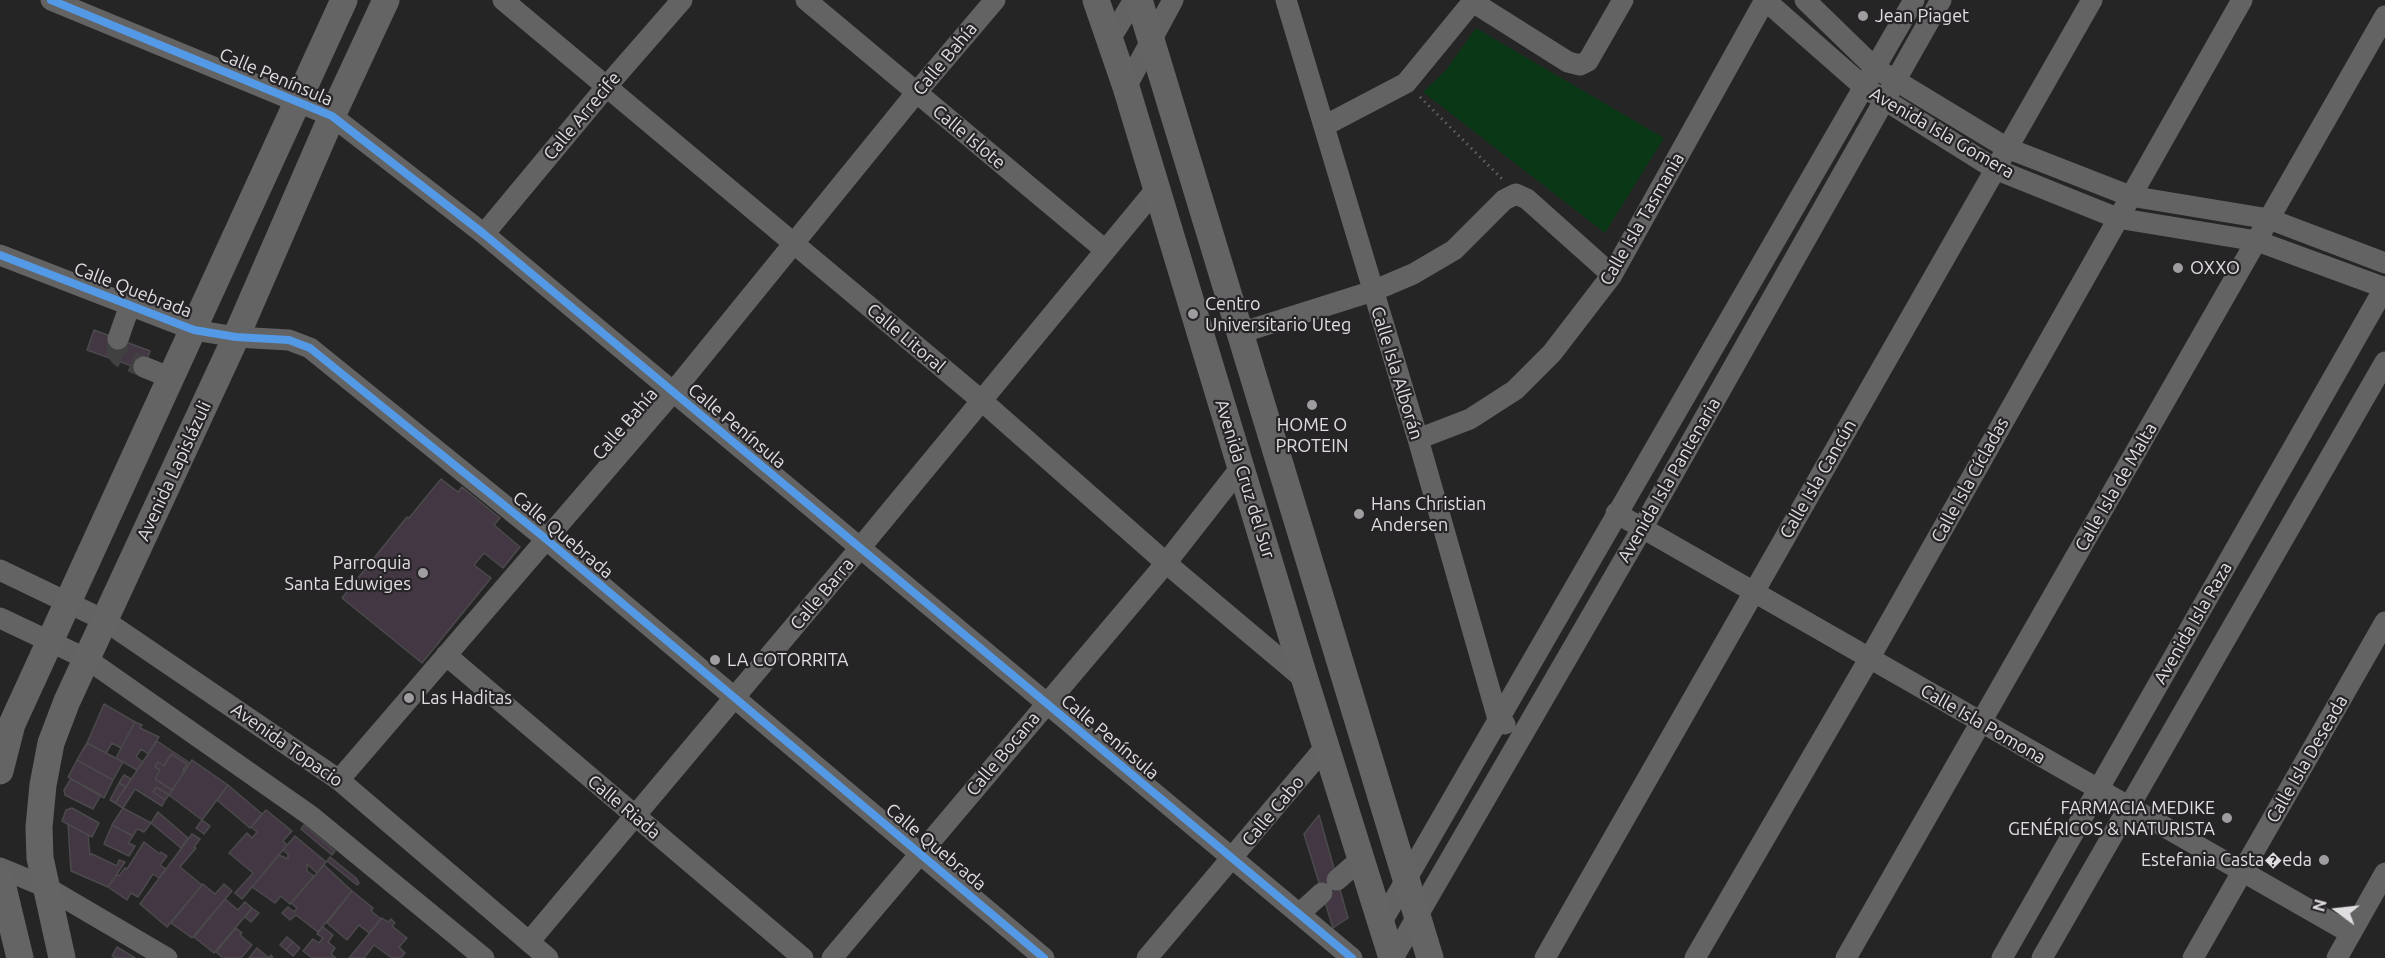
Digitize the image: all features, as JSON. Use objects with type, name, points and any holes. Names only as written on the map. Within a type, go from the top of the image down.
[{"type":"main road","points":[[0,771],[12,724],[344,0]]},
{"type":"main road","name":"Avenida Lapislázuli","points":[[62,958],[40,858],[39,827],[43,785],[51,743],[67,700],[236,337],[332,116],[386,0]]},
{"type":"main road","name":"Avenida Cruz del Sur","points":[[1096,0],[1126,87],[1305,680],[1393,958]]},
{"type":"main road","points":[[1139,0],[1430,958]]},
{"type":"main road","points":[[0,875],[20,958]]},
{"type":"street","name":"Calle Península","points":[[51,0],[332,116],[484,234],[1352,958]]},
{"type":"street","name":"Calle Litoral","points":[[503,0],[981,401],[1166,563],[1305,680]]},
{"type":"street","name":"Calle Arrecife","points":[[484,234],[682,0]]},
{"type":"street","name":"Calle Islote","points":[[806,0],[1106,250]]},
{"type":"street","name":"Calle Bahía","points":[[339,780],[673,392],[916,93],[995,0]]},
{"type":"street","points":[[1110,39],[1134,0]]},
{"type":"street","points":[[1126,87],[1173,0]]},
{"type":"street","name":"Calle Isla Alborán","points":[[1286,0],[1418,439],[1498,719]]},
{"type":"street","points":[[1324,126],[1406,83],[1473,1],[1568,62],[1580,65],[1588,61],[1623,0]]},
{"type":"street","name":"Avenida Isla Gomera","points":[[1765,0],[1864,87],[1995,169],[2117,218],[2256,242],[2385,288]]},
{"type":"street","name":"Calle Isla Tasmania","points":[[1418,439],[1470,418],[1515,390],[1552,353],[1612,275],[1765,0]]},
{"type":"street","name":"Avenida Isla Gomera","points":[[1805,0],[1875,68],[2007,148],[2130,196],[2269,219],[2385,263]]},
{"type":"street","name":"Avenida Isla Pantenaria","points":[[1381,923],[1914,0]]},
{"type":"street","name":"Avenida Isla Pantenaria","points":[[1393,958],[1643,527],[1941,0]]},
{"type":"street","name":"Calle Isla Cancún","points":[[1545,958],[2092,0]]},
{"type":"street","name":"Calle Isla Cícladas","points":[[1695,958],[1869,659],[2242,0]]},
{"type":"street","name":"Calle Isla de Malta","points":[[1846,958],[2385,16]]},
{"type":"street","name":"Calle Barra","points":[[529,942],[860,548],[1157,188]]},
{"type":"street","points":[[1240,333],[1373,291],[1413,274],[1454,250],[1504,200],[1516,194],[1527,199],[1612,275]]},
{"type":"street","name":"Calle Quebrada","points":[[0,255],[194,330],[236,337],[289,340],[310,348],[546,539],[1044,958]]},
{"type":"street","name":"Avenida Isla Raza","points":[[2001,958],[2385,288]]},
{"type":"street","points":[[118,339],[130,305]]},
{"type":"street","name":"Avenida Isla Raza","points":[[2042,958],[2385,362]]},
{"type":"street","points":[[144,367],[171,378]]},
{"type":"street","name":"Calle Bocana","points":[[832,958],[1166,563],[1242,466]]},
{"type":"street","name":"Calle Isla Pomona","points":[[1616,513],[2350,933]]},
{"type":"street","name":"Avenida Topacio","points":[[0,570],[104,620],[339,780],[548,958]]},
{"type":"street","points":[[0,618],[87,659],[311,816],[484,958]]},
{"type":"street","name":"Calle Isla Deseada","points":[[2193,958],[2385,622]]},
{"type":"street","name":"Calle Riada","points":[[446,655],[803,958]]},
{"type":"street","points":[[1498,719],[1523,735]]},
{"type":"street","name":"Calle Cabo","points":[[1147,958],[1327,745]]},
{"type":"street","points":[[1299,914],[1361,859]]},
{"type":"street","points":[[0,868],[46,887],[167,958]]},
{"type":"street","points":[[2337,958],[2384,876]]},
{"type":"path","points":[[1406,83],[1516,194]]},
{"type":"green space","points":[[1476,28],[1664,138],[1605,233],[1423,92],[1446,70]]},
{"type":"building","points":[[94,330],[150,351],[143,370],[87,350]]},
{"type":"building","name":"Parroquia Santa Eduwiges","points":[[441,479],[458,492],[462,487],[500,518],[494,525],[520,547],[503,568],[484,553],[474,565],[491,578],[422,663],[342,598],[407,517],[409,518]]},
{"type":"building","points":[[104,704],[135,722],[121,748],[112,743],[106,753],[87,743]]},
{"type":"building","points":[[135,722],[142,725],[140,728],[159,737],[148,754],[141,749],[136,757],[143,762],[137,770],[116,758]]},
{"type":"building","points":[[157,741],[190,763],[185,771],[183,770],[187,764],[171,754],[164,766],[158,762],[155,767],[160,770],[155,779],[172,790],[169,795],[156,787],[153,792],[165,800],[162,806],[135,789],[123,808],[115,803]]},
{"type":"building","points":[[87,743],[123,762],[113,780],[77,760]]},
{"type":"building","points":[[171,754],[187,764],[172,790],[155,779],[160,770],[155,767],[158,762],[164,766]]},
{"type":"building","points":[[77,760],[113,780],[104,798],[68,777]]},
{"type":"building","points":[[192,760],[228,785],[202,820],[169,795]]},
{"type":"building","points":[[124,775],[131,779],[126,787],[119,783]]},
{"type":"building","points":[[71,779],[101,795],[93,809],[65,795],[64,790]]},
{"type":"building","points":[[119,783],[126,787],[115,803],[110,800]]},
{"type":"building","points":[[228,785],[262,814],[250,828],[217,800]]},
{"type":"building","points":[[156,787],[169,795],[165,800],[153,792]]},
{"type":"building","points":[[72,808],[99,823],[92,837],[62,821],[66,810]]},
{"type":"building","points":[[123,808],[151,823],[144,832],[137,829],[133,836],[112,825]]},
{"type":"building","points":[[266,810],[292,831],[283,841],[287,845],[242,899],[235,893],[253,873],[229,853],[247,833],[252,838],[257,832],[251,827]]},
{"type":"building","points":[[158,812],[188,838],[181,848],[151,823]]},
{"type":"building","points":[[1319,815],[1348,918],[1333,928],[1304,834]]},
{"type":"building","points":[[202,820],[210,826],[204,834],[196,828]]},
{"type":"building","points":[[68,824],[88,835],[90,855],[117,866],[119,860],[125,862],[108,887],[71,871]]},
{"type":"building","points":[[112,825],[133,836],[128,843],[135,846],[129,856],[104,844]]},
{"type":"building","points":[[304,825],[335,851],[332,855],[301,829]]},
{"type":"building","points":[[192,834],[200,839],[194,847],[196,848],[180,867],[202,885],[167,927],[140,904]]},
{"type":"building","points":[[295,836],[326,862],[317,873],[307,864],[307,871],[314,876],[290,904],[281,896],[275,903],[252,887],[279,855],[288,859],[288,854],[283,850]]},
{"type":"building","points":[[144,842],[160,854],[161,852],[167,856],[160,865],[166,869],[159,878],[153,874],[138,897],[131,893],[127,900],[108,887],[117,874],[119,876],[125,868],[127,869]]},
{"type":"building","points":[[330,857],[359,883],[357,885],[327,861]]},
{"type":"building","points":[[324,865],[352,891],[318,932],[296,915],[290,920],[282,913],[288,907],[294,912],[297,908],[291,903]]},
{"type":"building","points":[[203,884],[215,894],[224,884],[232,891],[192,938],[171,923]]},
{"type":"building","points":[[352,891],[373,908],[371,911],[381,919],[369,933],[359,925],[347,940],[327,923]]},
{"type":"building","points":[[225,899],[238,910],[245,902],[252,908],[214,953],[194,937]]},
{"type":"building","points":[[252,908],[259,913],[251,922],[245,917]]},
{"type":"building","points":[[382,918],[388,922],[391,919],[395,923],[392,926],[407,938],[399,947],[405,953],[401,958],[392,958],[374,945],[364,958],[349,958]]},
{"type":"building","points":[[323,927],[333,935],[328,942],[335,948],[331,954],[336,958],[312,958],[303,951],[313,939],[319,943],[323,938],[317,934]]},
{"type":"building","points":[[236,928],[242,933],[240,935],[252,945],[241,958],[223,958],[216,952]]},
{"type":"building","points":[[287,937],[293,942],[286,950],[280,945]]},
{"type":"building","points":[[293,942],[300,948],[293,956],[286,950]]},
{"type":"building","points":[[117,947],[135,958],[112,956]]},
{"type":"building","points":[[257,948],[269,958],[249,958]]},
{"type":"tunnel","points":[[118,339],[117,352],[121,357],[144,367]]},
{"type":"cycle path","points":[[51,0],[332,116],[484,234],[1352,958]]},
{"type":"cycle path","points":[[0,255],[194,330],[236,337],[289,340],[310,348],[546,539],[1044,958]]},
{"type":"place","name":"Jean Piaget","points":[[1863,16]]},
{"type":"place","name":"OXXO","points":[[2178,268]]},
{"type":"place","name":"Centro Universitario Uteg","points":[[1193,314]]},
{"type":"place","name":"HOME O PROTEIN","points":[[1312,405]]},
{"type":"place","name":"Hans Christian Andersen","points":[[1359,514]]},
{"type":"place","name":"Parroquia Santa Eduwiges","points":[[423,573]]},
{"type":"place","name":"LA COTORRITA","points":[[715,660]]},
{"type":"place","name":"Las Haditas","points":[[409,698]]},
{"type":"place","name":"FARMACIA MEDIKE GENÉRICOS & NATURISTA","points":[[2227,818]]},
{"type":"place","name":"Estefania Casta�eda","points":[[2324,860]]}]
